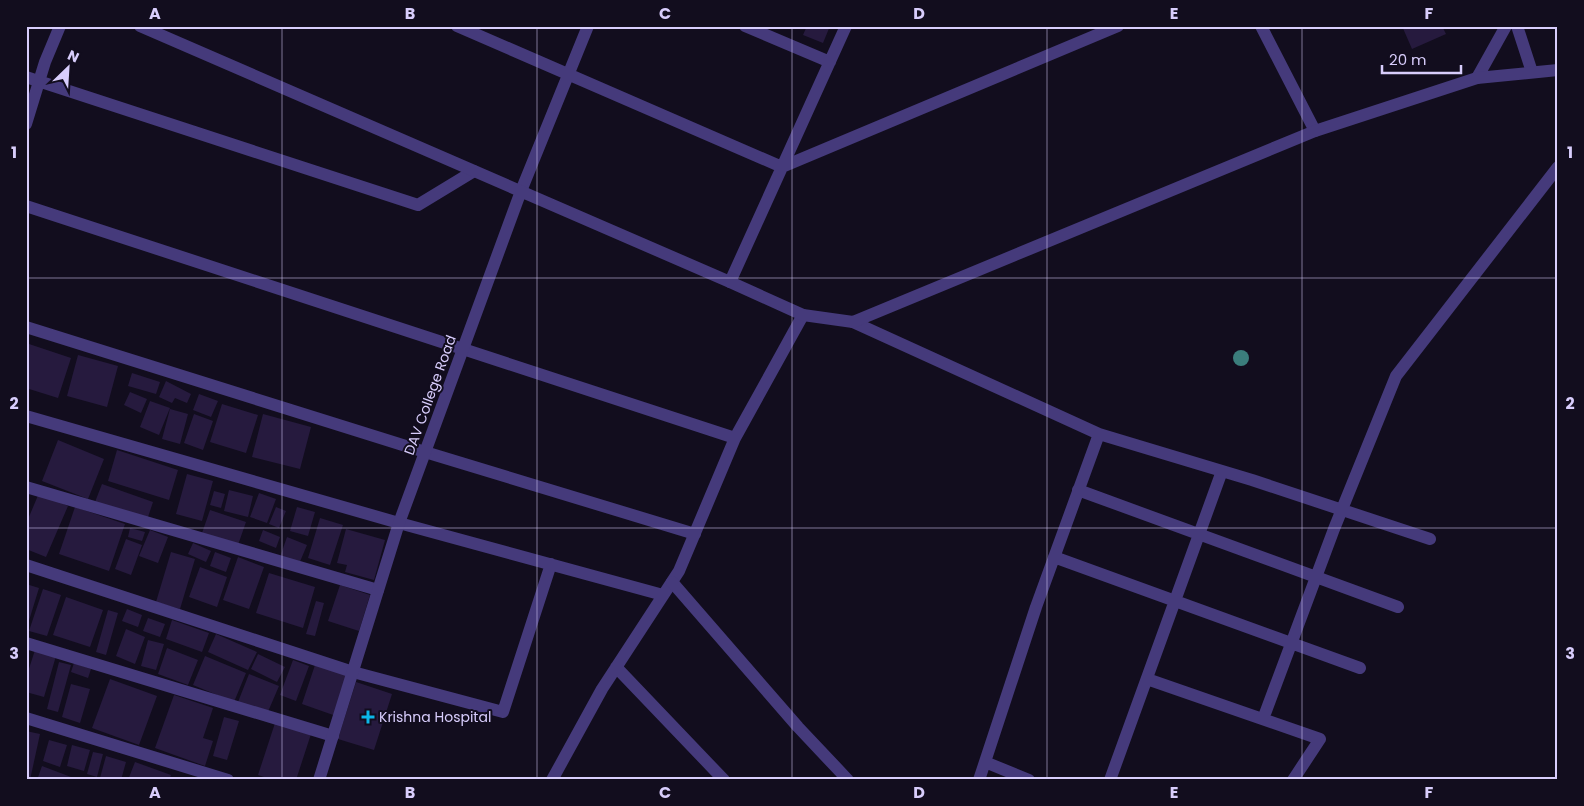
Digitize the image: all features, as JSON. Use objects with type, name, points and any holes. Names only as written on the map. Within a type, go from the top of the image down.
[{"type":"street","points":[[26,124],[45,62],[60,26]]},
{"type":"street","points":[[140,26],[803,315],[853,322],[1098,434],[1222,471],[1430,539]]},
{"type":"street","points":[[457,26],[782,167],[1118,26]]},
{"type":"street","name":"DAV College Road","points":[[319,780],[399,523],[521,191],[588,26]]},
{"type":"street","points":[[746,26],[830,62]]},
{"type":"street","points":[[730,282],[846,26]]},
{"type":"street","points":[[1261,26],[1315,131]]},
{"type":"street","points":[[1477,78],[1506,26]]},
{"type":"street","points":[[1517,26],[1532,72]]},
{"type":"street","points":[[853,322],[1315,131],[1477,78],[1558,70]]},
{"type":"street","points":[[26,77],[418,205],[474,171]]},
{"type":"street","points":[[1263,719],[1342,510],[1396,376],[1558,167]]},
{"type":"street","points":[[26,206],[736,438]]},
{"type":"street","points":[[552,780],[602,690],[679,571],[736,438],[803,315]]},
{"type":"street","points":[[26,327],[695,534]]},
{"type":"street","points":[[27,420],[663,595]]},
{"type":"street","points":[[979,780],[1036,607],[1098,434]]},
{"type":"street","points":[[1110,780],[1222,471]]},
{"type":"street","points":[[26,487],[378,590]]},
{"type":"street","points":[[1078,490],[1398,607]]},
{"type":"street","points":[[1054,557],[1360,668]]},
{"type":"street","points":[[26,565],[353,672],[503,712],[551,564]]},
{"type":"street","points":[[672,582],[798,727],[848,780]]},
{"type":"street","points":[[26,643],[332,736]]},
{"type":"street","points":[[616,668],[724,780]]},
{"type":"street","points":[[1147,678],[1320,739],[1294,780]]},
{"type":"street","points":[[26,718],[228,780]]},
{"type":"street","points":[[985,762],[1029,780]]},
{"type":"building","points":[[807,26],[830,26],[823,43],[803,35]]},
{"type":"building","points":[[1402,26],[1442,26],[1446,34],[1412,49]]},
{"type":"building","points":[[26,343],[71,358],[58,398],[26,388]]},
{"type":"building","points":[[78,355],[118,366],[107,407],[67,396]]},
{"type":"building","points":[[132,373],[160,382],[156,394],[128,386]]},
{"type":"building","points":[[166,381],[191,394],[187,403],[175,398],[172,403],[159,397]]},
{"type":"building","points":[[130,392],[147,399],[141,413],[124,405]]},
{"type":"building","points":[[199,394],[218,401],[211,417],[193,410]]},
{"type":"building","points":[[150,401],[170,408],[159,435],[140,427]]},
{"type":"building","points":[[222,404],[258,415],[246,453],[210,442]]},
{"type":"building","points":[[170,409],[188,414],[180,444],[162,439]]},
{"type":"building","points":[[194,414],[213,421],[203,450],[184,443]]},
{"type":"building","points":[[263,414],[311,427],[300,469],[252,457]]},
{"type":"building","points":[[58,440],[104,459],[88,499],[42,481]]},
{"type":"building","points":[[117,450],[178,470],[169,500],[108,481]]},
{"type":"building","points":[[187,474],[213,481],[202,521],[176,514]]},
{"type":"building","points":[[102,484],[153,502],[147,520],[95,502]]},
{"type":"building","points":[[229,490],[253,496],[248,517],[224,511]]},
{"type":"building","points":[[214,491],[225,494],[221,508],[210,505]]},
{"type":"building","points":[[39,493],[68,506],[46,557],[26,549],[26,524]]},
{"type":"building","points":[[259,493],[276,499],[267,523],[250,517]]},
{"type":"building","points":[[75,507],[125,524],[109,571],[59,554]]},
{"type":"building","points":[[276,507],[286,511],[279,528],[269,524]]},
{"type":"building","points":[[297,507],[315,512],[308,536],[290,531]]},
{"type":"building","points":[[210,510],[246,522],[238,545],[202,533]]},
{"type":"building","points":[[320,518],[343,525],[330,565],[308,558]]},
{"type":"building","points":[[130,528],[145,532],[142,541],[128,537]]},
{"type":"building","points":[[346,529],[385,540],[374,580],[345,572],[347,565],[337,563]]},
{"type":"building","points":[[150,530],[168,537],[158,563],[139,556]]},
{"type":"building","points":[[263,530],[280,537],[276,548],[259,541]]},
{"type":"building","points":[[287,537],[307,545],[299,564],[280,557]]},
{"type":"building","points":[[126,539],[142,545],[131,575],[115,569]]},
{"type":"building","points":[[193,543],[211,551],[206,562],[188,554]]},
{"type":"building","points":[[171,552],[195,559],[180,609],[156,602]]},
{"type":"building","points":[[215,552],[231,558],[226,572],[210,566]]},
{"type":"building","points":[[238,557],[264,567],[249,609],[223,600]]},
{"type":"building","points":[[200,567],[227,577],[217,607],[189,597]]},
{"type":"building","points":[[269,573],[315,587],[303,628],[256,613]]},
{"type":"building","points":[[26,584],[39,588],[27,627],[26,627]]},
{"type":"building","points":[[340,585],[370,595],[359,631],[328,621]]},
{"type":"building","points":[[43,589],[61,595],[47,636],[29,631]]},
{"type":"building","points":[[66,597],[103,610],[90,647],[53,635]]},
{"type":"building","points":[[316,601],[324,603],[315,636],[306,634]]},
{"type":"building","points":[[127,609],[142,615],[138,627],[122,621]]},
{"type":"building","points":[[108,610],[118,613],[106,655],[96,652]]},
{"type":"building","points":[[148,618],[165,624],[160,637],[143,631]]},
{"type":"building","points":[[172,620],[209,633],[202,652],[166,639]]},
{"type":"building","points":[[126,629],[145,637],[135,664],[116,656]]},
{"type":"building","points":[[216,634],[257,652],[248,670],[208,652]]},
{"type":"building","points":[[148,640],[164,644],[156,670],[141,666]]},
{"type":"building","points":[[167,648],[198,660],[188,685],[158,674]]},
{"type":"building","points":[[35,650],[56,656],[44,697],[26,692],[26,678]]},
{"type":"building","points":[[258,654],[285,667],[277,682],[251,669]]},
{"type":"building","points":[[205,656],[246,673],[234,702],[193,685]]},
{"type":"building","points":[[293,660],[309,666],[296,701],[280,695]]},
{"type":"building","points":[[59,662],[71,665],[58,712],[47,709]]},
{"type":"building","points":[[74,663],[91,669],[88,678],[71,672]]},
{"type":"building","points":[[315,665],[349,676],[336,716],[302,704]]},
{"type":"building","points":[[249,674],[279,686],[267,714],[238,702]]},
{"type":"building","points":[[110,679],[157,696],[139,745],[92,728]]},
{"type":"building","points":[[356,682],[392,694],[374,750],[338,739]]},
{"type":"building","points":[[71,684],[90,689],[80,723],[62,717]]},
{"type":"building","points":[[174,695],[213,708],[203,738],[213,741],[205,766],[155,748]]},
{"type":"building","points":[[224,717],[239,721],[227,760],[213,756]]},
{"type":"building","points":[[275,723],[311,734],[296,780],[273,780],[258,775]]},
{"type":"building","points":[[26,731],[40,734],[30,780],[26,780]]},
{"type":"building","points":[[49,740],[67,745],[60,767],[43,761]]},
{"type":"building","points":[[72,745],[90,750],[84,771],[67,766]]},
{"type":"building","points":[[93,752],[103,754],[97,777],[87,774]]},
{"type":"building","points":[[106,756],[126,762],[121,780],[100,778]]},
{"type":"building","points":[[135,762],[171,775],[169,780],[128,780]]},
{"type":"building","points":[[42,766],[71,777],[70,780],[37,780]]},
{"type":"place","name":"Krishna Hospital","points":[[368,717]]}]
